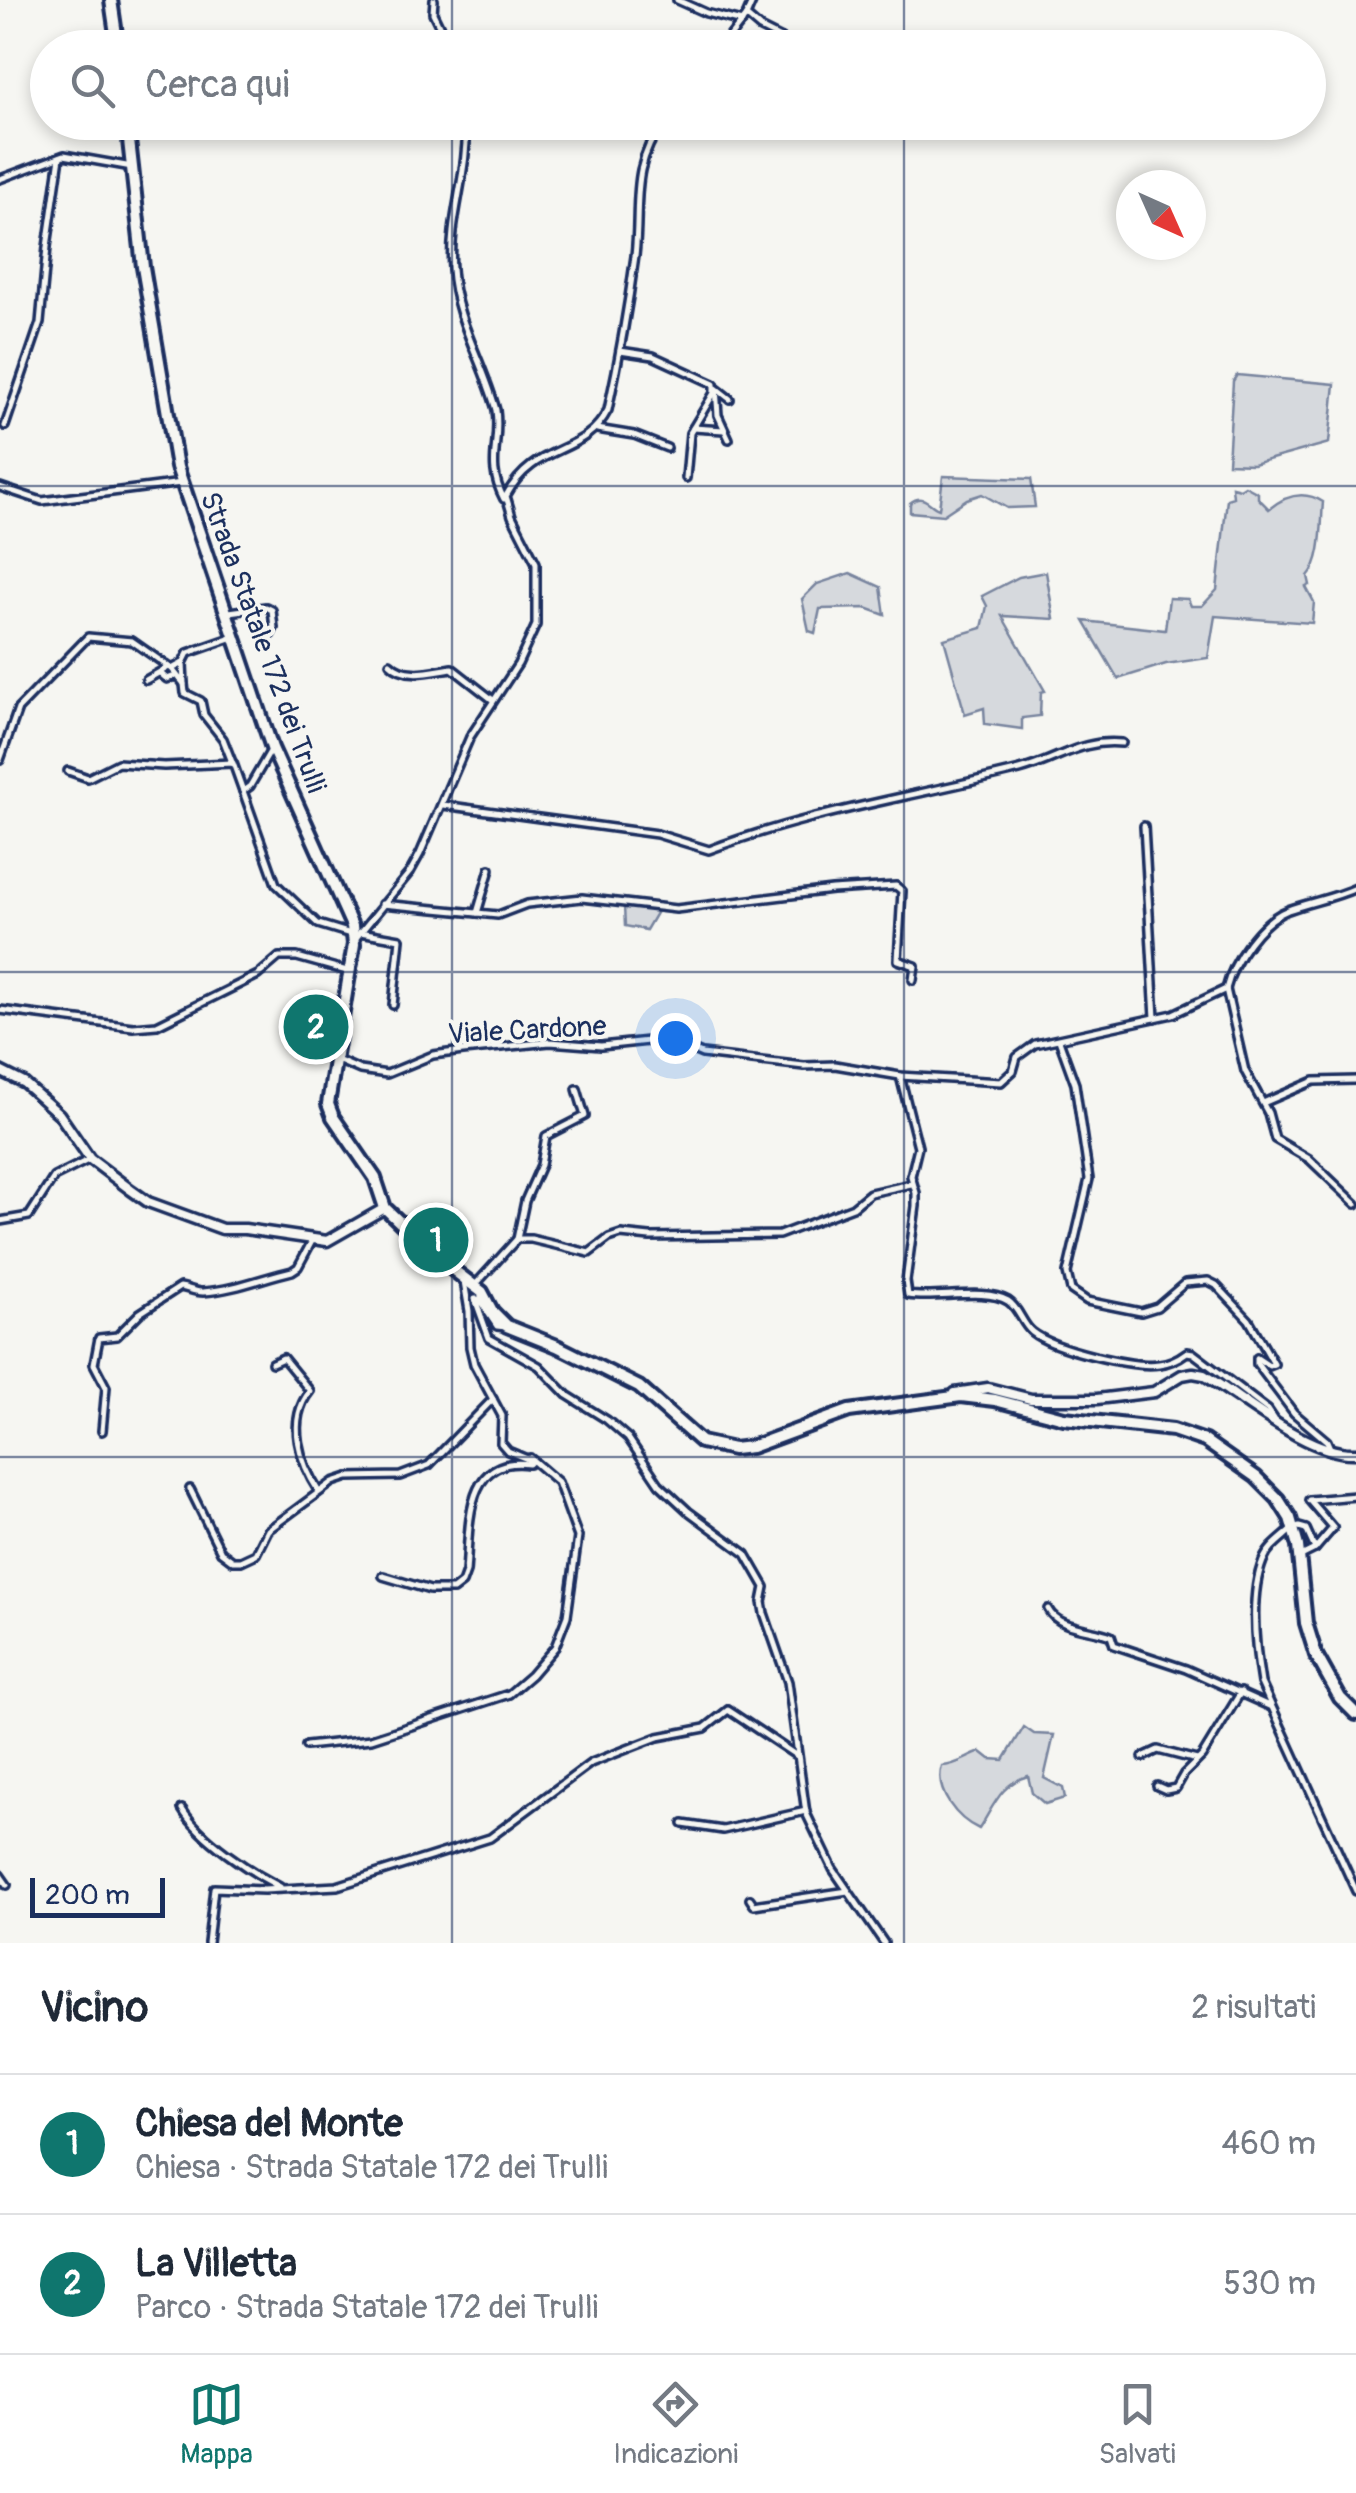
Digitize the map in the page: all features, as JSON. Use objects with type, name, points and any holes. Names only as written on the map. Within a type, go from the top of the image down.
[{"type":"main road","points":[[110,0],[115,30]]},
{"type":"main road","name":"Strada Statale 172 dei Trulli","points":[[129,140],[157,362],[182,482],[272,748],[356,936]]},
{"type":"main road","points":[[356,936],[328,1094],[330,1112],[375,1178],[385,1208],[473,1286],[506,1326],[557,1346],[639,1387],[689,1434],[717,1447],[751,1447],[838,1414],[980,1393],[1064,1418],[1173,1430],[1205,1441],[1236,1460],[1278,1499],[1294,1528],[1303,1606],[1316,1655],[1340,1698],[1356,1714]]},
{"type":"main road","points":[[838,1414],[980,1393]]},
{"type":"street","points":[[434,0],[433,14],[441,30]]},
{"type":"street","points":[[677,0],[706,13],[744,19],[764,30]]},
{"type":"street","points":[[735,30],[753,0]]},
{"type":"street","points":[[356,936],[410,872],[470,736],[529,643],[538,614],[536,563],[495,477],[492,458],[498,425],[496,410],[463,322],[452,269],[466,140]]},
{"type":"street","points":[[505,502],[530,464],[588,436],[608,410],[636,248],[638,173],[652,140]]},
{"type":"street","points":[[0,179],[64,155],[132,168]]},
{"type":"street","points":[[5,426],[40,323],[46,247],[60,157]]},
{"type":"street","points":[[620,352],[653,356],[676,364],[710,381],[730,398]]},
{"type":"street","points":[[686,478],[693,428],[716,388]]},
{"type":"street","points":[[716,388],[718,414],[730,439]]},
{"type":"street","points":[[693,428],[724,430]]},
{"type":"street","points":[[597,429],[645,438],[668,448]]},
{"type":"street","points":[[0,487],[42,500],[182,482]]},
{"type":"street","points":[[226,612],[272,610],[274,628],[264,646]]},
{"type":"street","points":[[0,760],[18,710],[88,636],[132,640],[184,684]]},
{"type":"street","points":[[234,637],[188,653],[183,663],[185,692],[201,702],[204,715],[223,739],[276,884],[318,924],[356,936],[400,939],[393,1005]]},
{"type":"street","points":[[146,680],[183,663]]},
{"type":"street","points":[[390,663],[406,672],[431,673],[452,668],[492,700]]},
{"type":"street","points":[[442,806],[657,834],[709,850],[726,841],[833,810],[1025,768],[1097,741],[1122,743]]},
{"type":"street","points":[[243,791],[250,786],[272,748]]},
{"type":"street","points":[[68,771],[88,778],[118,763],[233,763]]},
{"type":"street","points":[[1144,826],[1155,1019]]},
{"type":"street","points":[[477,913],[490,869]]},
{"type":"street","points":[[382,904],[498,915],[540,901],[582,898],[676,910],[896,886],[902,892],[898,960],[914,966],[913,980]]},
{"type":"street","points":[[1356,888],[1283,912],[1265,926],[1235,965],[1226,990],[1246,1072],[1276,1138],[1309,1159],[1356,1204]]},
{"type":"street","points":[[0,1010],[134,1027],[157,1025],[258,975],[279,957],[297,956],[350,972]]},
{"type":"street","points":[[1226,990],[1155,1019],[1058,1040],[1076,1084],[1089,1179],[1068,1273],[1070,1290],[1087,1301],[1141,1312],[1158,1307],[1194,1280],[1216,1285],[1250,1320],[1274,1364],[1269,1366],[1257,1358],[1257,1364],[1294,1413],[1330,1448]]},
{"type":"street","name":"Viale Cardone","points":[[336,1060],[360,1070],[388,1074],[433,1055],[462,1051],[550,1042],[601,1046],[667,1039],[702,1054],[804,1066],[851,1067],[900,1076],[1001,1082],[1013,1071],[1017,1057],[1035,1044],[1058,1040]]},
{"type":"street","points":[[0,1072],[24,1083],[59,1114],[90,1159],[146,1200],[222,1229],[245,1228],[312,1241],[338,1236],[385,1208]]},
{"type":"street","points":[[900,1076],[918,1146],[911,1184],[916,1206],[906,1292],[911,1296],[976,1295],[1008,1300],[1037,1336],[1138,1364],[1162,1364],[1187,1352],[1193,1354],[1268,1410],[1274,1419]]},
{"type":"street","points":[[1263,1103],[1314,1080],[1356,1080]]},
{"type":"street","points":[[306,1746],[371,1739],[509,1694],[555,1647],[567,1616],[578,1536],[558,1482],[530,1458],[508,1450],[501,1443],[502,1416],[474,1364],[470,1347],[470,1311],[473,1286],[517,1239],[525,1201],[541,1166],[546,1136],[585,1116],[578,1089]]},
{"type":"street","points":[[2,1223],[29,1216],[54,1177],[90,1159]]},
{"type":"street","points":[[517,1239],[589,1253],[608,1238],[621,1234],[778,1235],[853,1208],[870,1192],[911,1184]]},
{"type":"street","points":[[102,1432],[106,1387],[94,1364],[99,1338],[117,1336],[140,1313],[180,1287],[198,1292],[228,1288],[292,1271],[312,1241]]},
{"type":"street","points":[[506,1326],[498,1326],[480,1299],[475,1299],[489,1338],[539,1366],[567,1395],[607,1420],[635,1446],[659,1484],[718,1536],[746,1554],[764,1587],[762,1602],[788,1682],[806,1811],[833,1870],[884,1943]]},
{"type":"street","points":[[272,1363],[283,1358],[310,1391],[300,1409],[298,1450],[319,1492]]},
{"type":"street","points":[[980,1393],[1031,1399],[1097,1399],[1154,1392],[1193,1372],[1204,1375],[1309,1442],[1356,1453]]},
{"type":"street","points":[[190,1489],[221,1552],[232,1561],[241,1561],[256,1554],[268,1530],[341,1478],[400,1476],[430,1464],[494,1399]]},
{"type":"street","points":[[383,1576],[430,1590],[453,1590],[462,1583],[472,1497],[492,1470],[508,1464],[531,1463],[530,1458]]},
{"type":"street","points":[[1300,1557],[1316,1549],[1333,1528],[1310,1500],[1356,1496]]},
{"type":"street","points":[[1298,1527],[1306,1529],[1316,1549]]},
{"type":"street","points":[[1290,1531],[1264,1558],[1258,1586],[1259,1669],[1272,1707],[1356,1891]]},
{"type":"street","points":[[1048,1609],[1054,1619],[1111,1636],[1114,1645],[1272,1707]]},
{"type":"street","points":[[1157,1786],[1166,1790],[1176,1788],[1241,1692]]},
{"type":"street","points":[[208,1943],[214,1888],[337,1886],[490,1838],[591,1763],[658,1737],[706,1728],[728,1710],[798,1757]]},
{"type":"street","points":[[1142,1757],[1158,1750],[1197,1760]]},
{"type":"street","points":[[182,1809],[190,1823],[217,1845],[280,1887]]},
{"type":"street","points":[[683,1824],[723,1830],[806,1811]]},
{"type":"street","points":[[0,1875],[7,1885]]},
{"type":"street","points":[[750,1899],[760,1904],[848,1891]]},
{"type":"shaded area","points":[[1237,375],[1335,384],[1329,443],[1253,464],[1228,463],[1233,381]]},
{"type":"shaded area","points":[[943,476],[1031,479],[1035,507],[1007,508],[982,494],[943,515],[910,512],[910,503],[919,499],[939,509]]},
{"type":"shaded area","points":[[1245,486],[1258,493],[1269,509],[1295,496],[1323,502],[1319,551],[1308,576],[1310,585],[1306,587],[1314,602],[1312,623],[1215,616],[1208,658],[1166,664],[1118,679],[1084,621],[1165,630],[1169,598],[1188,599],[1191,606],[1202,606],[1217,590],[1227,499],[1233,497],[1232,487]]},
{"type":"shaded area","points":[[1046,572],[1054,619],[1002,616],[1045,691],[1041,692],[1040,716],[1022,718],[1022,729],[985,724],[984,708],[965,714],[944,639],[982,628],[987,606],[982,596],[1019,577]]},
{"type":"shaded area","points":[[850,573],[881,587],[885,615],[866,608],[820,609],[815,633],[809,631],[802,599],[817,584]]},
{"type":"shaded area","points":[[624,906],[659,908],[646,930],[625,926]]},
{"type":"shaded area","points":[[338,1011],[335,1040],[299,1048],[294,1015]]},
{"type":"shaded area","points":[[1024,1727],[1034,1734],[1054,1735],[1044,1778],[1063,1788],[1065,1798],[1045,1804],[1032,1793],[1028,1776],[1004,1790],[979,1829],[949,1803],[941,1785],[942,1766],[981,1752],[990,1759],[1004,1760]]},
{"type":"place","name":"La Villetta","points":[[316,1027]]},
{"type":"place","name":"Chiesa del Monte","points":[[436,1240]]}]
